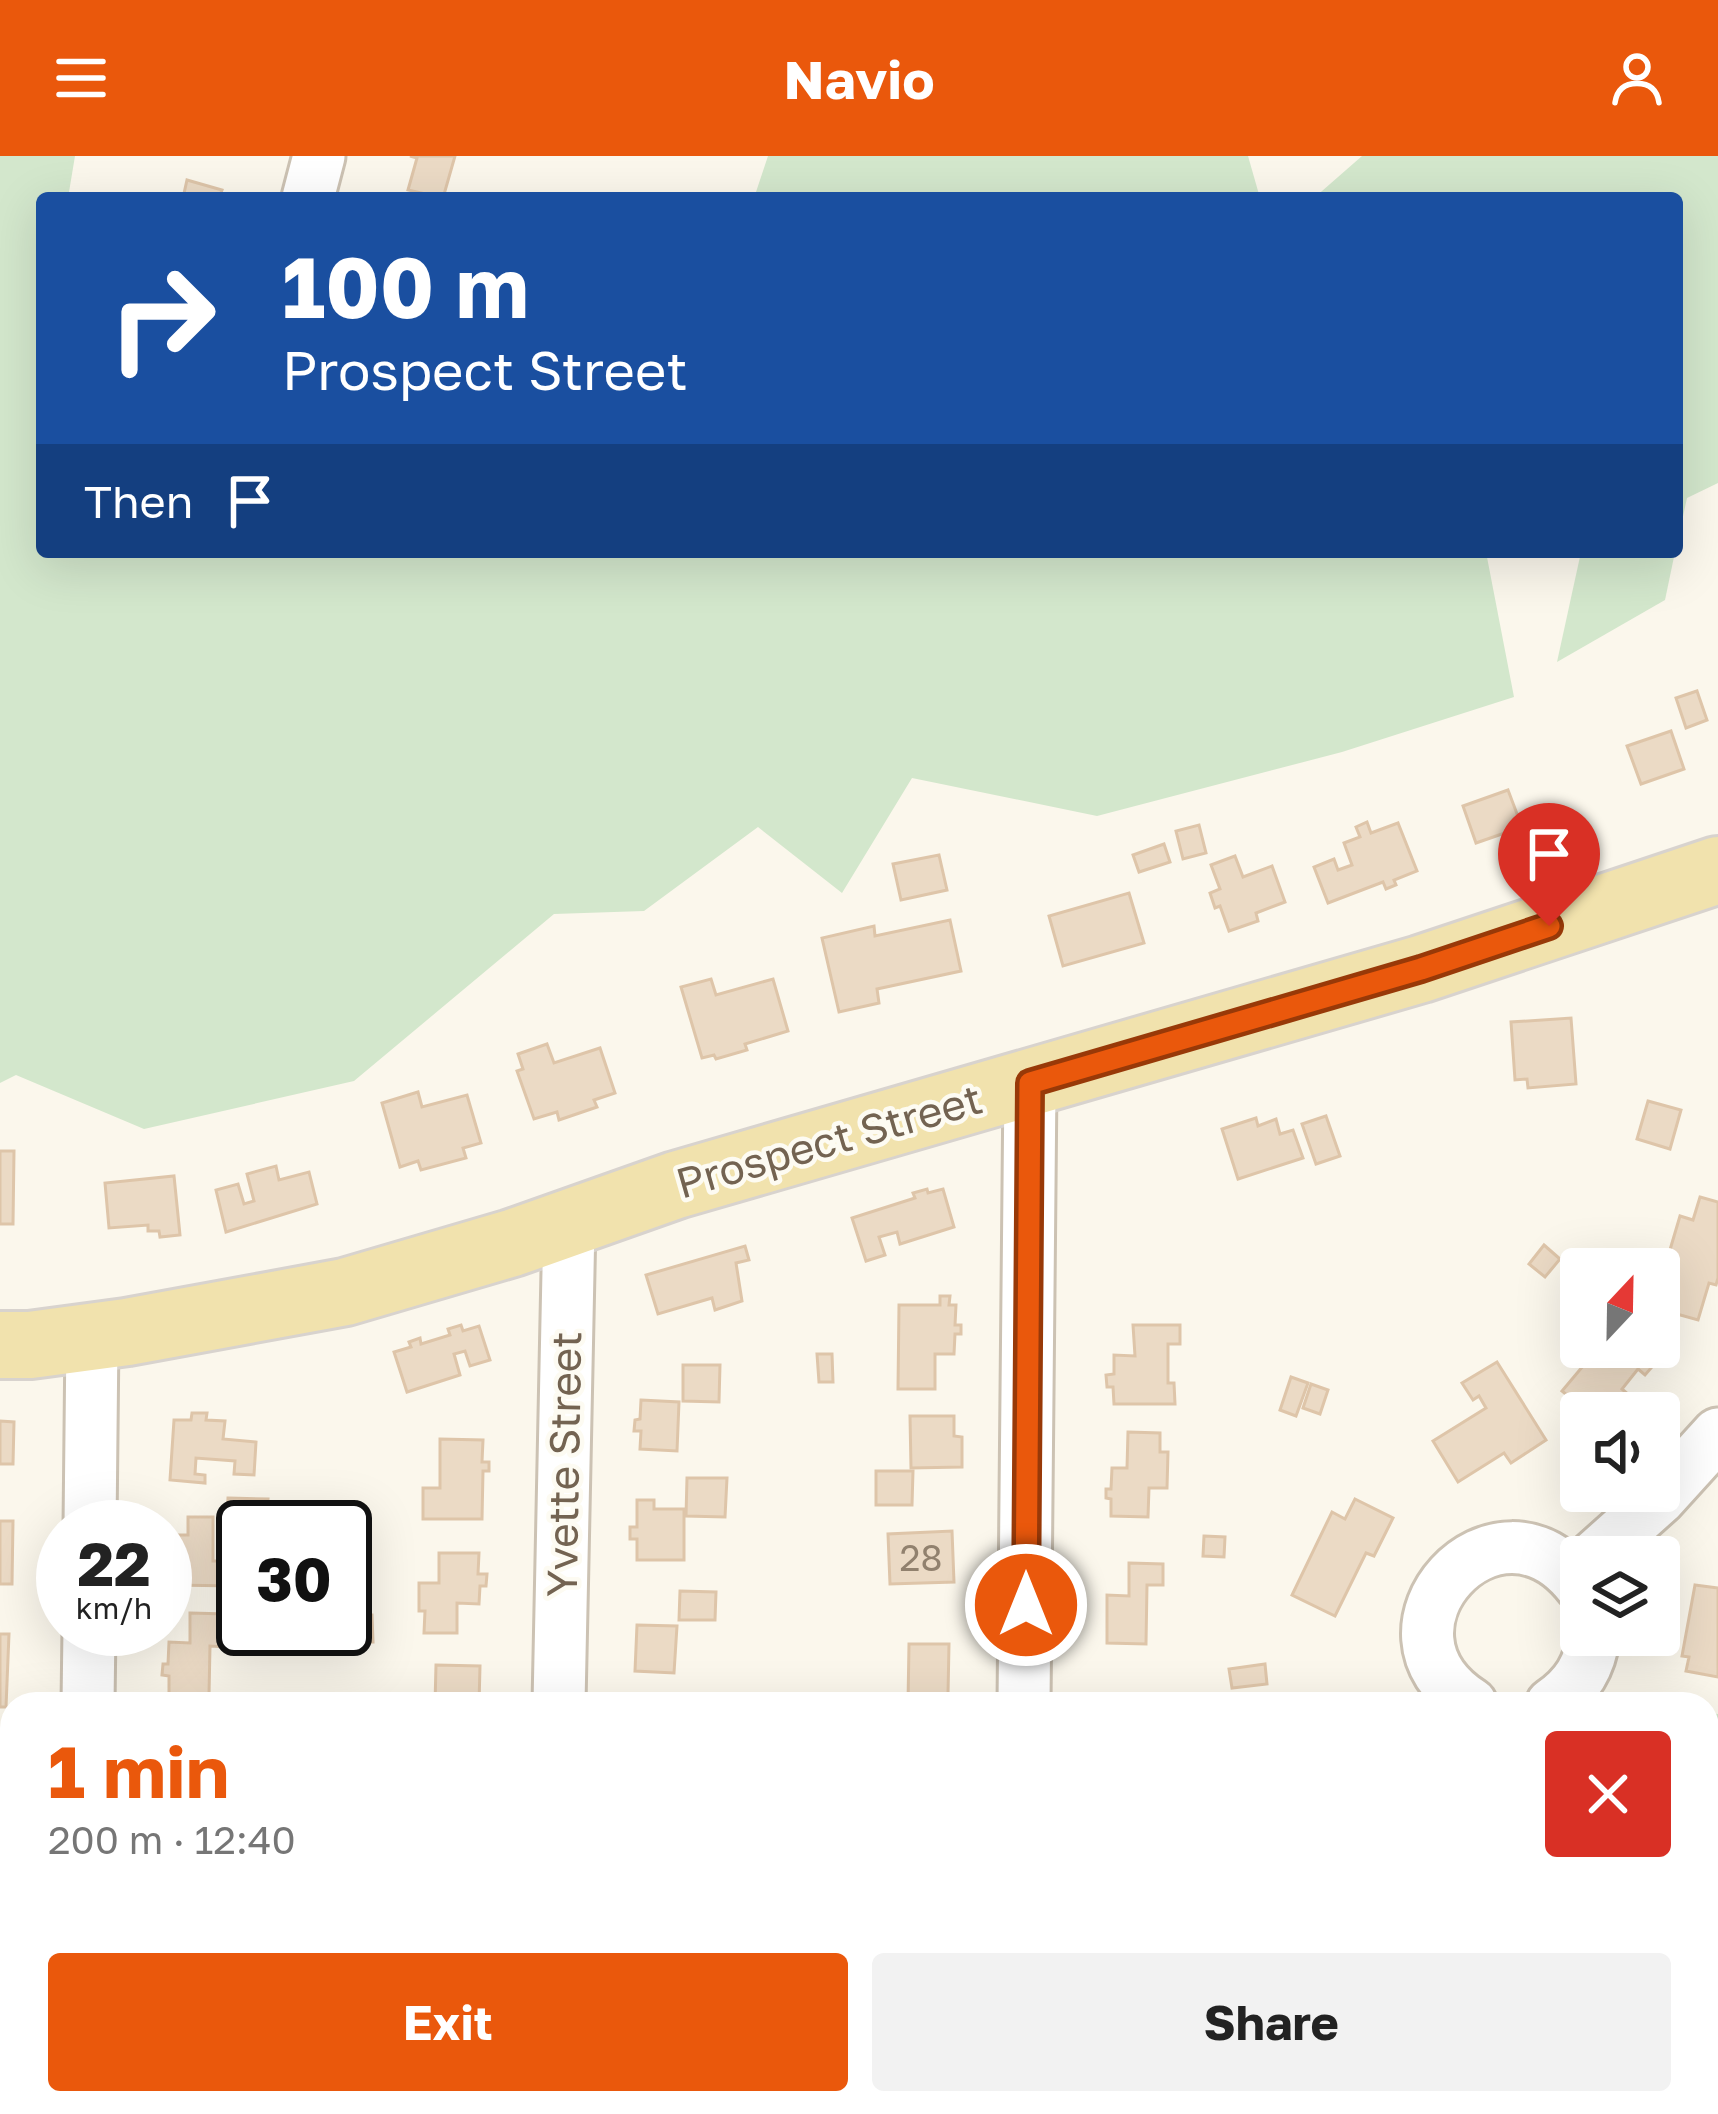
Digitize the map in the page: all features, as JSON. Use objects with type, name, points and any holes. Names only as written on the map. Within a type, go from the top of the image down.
[{"type":"main road","name":"Prospect Street","points":[[0,1345],[92,1336],[344,1292],[676,1185],[1421,969],[1718,870]]},
{"type":"street","points":[[310,192],[319,156]]},
{"type":"street","points":[[1024,1692],[1030,1083]]},
{"type":"street","name":"Yvette Street","points":[[559,1692],[569,1223]]},
{"type":"street","points":[[90,1500],[92,1336]]},
{"type":"street","points":[[1620,1536],[1718,1434]]},
{"type":"street","points":[[1456,1692],[1439,1673],[1428,1643],[1430,1610],[1444,1581],[1468,1559],[1499,1549],[1532,1550],[1560,1562]]},
{"type":"street","points":[[88,1692],[89,1656]]},
{"type":"street","points":[[1566,1692],[1578,1681],[1590,1656]]},
{"type":"green space","points":[[0,156],[75,156],[69,192],[36,192],[36,558],[1487,558],[1514,697],[1342,752],[1097,816],[912,778],[842,893],[758,827],[644,911],[554,914],[354,1081],[144,1129],[16,1075],[0,1083]]},
{"type":"green space","points":[[768,156],[1248,156],[1258,192],[756,192]]},
{"type":"green space","points":[[1362,156],[1718,156],[1718,483],[1687,498],[1683,516],[1683,192],[1321,192]]},
{"type":"green space","points":[[1580,558],[1674,558],[1665,600],[1557,662]]},
{"type":"building","points":[[410,156],[455,156],[445,192],[408,190],[417,158]]},
{"type":"building","points":[[187,180],[222,190],[221,192],[184,192]]},
{"type":"building","points":[[1697,691],[1707,720],[1686,728],[1676,698]]},
{"type":"building","points":[[1671,731],[1684,769],[1641,784],[1627,746]]},
{"type":"building","points":[[1508,790],[1522,827],[1476,843],[1463,806]]},
{"type":"building","points":[[1367,822],[1371,833],[1398,823],[1417,871],[1394,880],[1396,885],[1386,889],[1383,882],[1328,903],[1314,867],[1334,859],[1338,870],[1352,865],[1344,843],[1360,837],[1356,827]]},
{"type":"building","points":[[1199,825],[1206,853],[1183,859],[1176,831]]},
{"type":"building","points":[[1164,844],[1170,862],[1139,872],[1133,855]]},
{"type":"building","points":[[939,855],[947,890],[901,900],[893,864]]},
{"type":"building","points":[[1235,856],[1243,877],[1272,866],[1285,902],[1256,913],[1258,921],[1229,931],[1210,893],[1220,889],[1211,865]]},
{"type":"building","points":[[1129,893],[1144,943],[1063,966],[1049,916]]},
{"type":"building","points":[[950,920],[961,971],[877,989],[879,1003],[839,1012],[822,938],[874,926],[875,936]]},
{"type":"building","points":[[711,979],[716,995],[773,979],[788,1031],[745,1044],[747,1050],[702,1058],[681,987]]},
{"type":"building","points":[[1571,1018],[1576,1084],[1528,1088],[1527,1079],[1515,1080],[1511,1022]]},
{"type":"building","points":[[547,1044],[554,1063],[600,1048],[615,1093],[594,1100],[597,1107],[559,1120],[557,1112],[534,1119],[517,1071],[523,1069],[518,1054]]},
{"type":"building","points":[[418,1092],[422,1107],[467,1095],[481,1143],[463,1148],[466,1158],[421,1170],[418,1161],[400,1167],[382,1103]]},
{"type":"building","points":[[1648,1101],[1681,1110],[1670,1149],[1637,1139]]},
{"type":"building","points":[[1326,1116],[1340,1156],[1316,1164],[1302,1124]]},
{"type":"building","points":[[1256,1118],[1258,1126],[1276,1119],[1280,1134],[1293,1130],[1303,1158],[1238,1179],[1222,1129]]},
{"type":"building","points":[[0,1151],[14,1151],[13,1224],[0,1224]]},
{"type":"building","points":[[276,1166],[279,1180],[309,1172],[317,1204],[226,1232],[216,1190],[238,1184],[244,1204],[254,1201],[247,1174]]},
{"type":"building","points":[[174,1176],[180,1235],[160,1237],[159,1231],[148,1231],[148,1225],[109,1228],[105,1183]]},
{"type":"building","points":[[927,1189],[928,1193],[943,1189],[954,1227],[900,1244],[897,1232],[879,1237],[885,1255],[866,1261],[852,1218],[915,1198],[913,1193]]},
{"type":"building","points":[[1700,1197],[1718,1202],[1718,1278],[1716,1285],[1709,1283],[1698,1320],[1680,1315],[1680,1248],[1671,1248],[1680,1216],[1693,1220]]},
{"type":"building","points":[[1544,1245],[1560,1259],[1545,1277],[1529,1264]]},
{"type":"building","points":[[745,1246],[749,1260],[736,1263],[742,1301],[715,1310],[712,1298],[658,1314],[646,1275]]},
{"type":"building","points":[[940,1296],[950,1296],[949,1305],[956,1305],[955,1325],[961,1325],[961,1334],[955,1334],[954,1354],[935,1354],[935,1389],[898,1389],[899,1305],[940,1305]]},
{"type":"building","points":[[461,1325],[463,1331],[479,1326],[490,1360],[470,1366],[465,1351],[454,1354],[460,1375],[407,1392],[394,1352],[411,1347],[409,1342],[420,1338],[421,1344],[450,1335],[448,1329]]},
{"type":"building","points":[[1133,1325],[1180,1325],[1180,1344],[1168,1344],[1168,1383],[1174,1383],[1175,1404],[1114,1404],[1106,1375],[1114,1374],[1114,1355],[1135,1356]]},
{"type":"building","points":[[817,1354],[832,1354],[833,1382],[819,1382]]},
{"type":"building","points":[[1497,1362],[1546,1440],[1511,1463],[1504,1453],[1458,1482],[1433,1441],[1486,1408],[1479,1396],[1473,1400],[1462,1383]]},
{"type":"building","points":[[683,1365],[720,1365],[719,1402],[683,1401]]},
{"type":"building","points":[[1581,1368],[1651,1368],[1645,1375],[1638,1369],[1622,1389],[1625,1392],[1562,1391]]},
{"type":"building","points":[[1291,1377],[1308,1383],[1296,1416],[1280,1410]]},
{"type":"building","points":[[1311,1384],[1328,1390],[1320,1414],[1303,1408]]},
{"type":"building","points":[[641,1400],[679,1402],[677,1451],[640,1449],[641,1431],[634,1431]]},
{"type":"building","points":[[192,1413],[225,1421],[223,1439],[256,1442],[254,1475],[234,1474],[235,1461],[196,1458],[195,1474],[205,1475],[205,1483],[170,1480],[174,1420],[191,1420]]},
{"type":"building","points":[[910,1416],[954,1416],[954,1436],[962,1437],[962,1467],[911,1468]]},
{"type":"building","points":[[0,1421],[14,1422],[13,1464],[0,1464]]},
{"type":"building","points":[[1128,1432],[1160,1433],[1160,1452],[1168,1452],[1167,1488],[1149,1488],[1148,1517],[1111,1516],[1111,1499],[1106,1498],[1112,1468],[1127,1468]]},
{"type":"building","points":[[440,1439],[483,1440],[482,1462],[489,1462],[489,1471],[483,1471],[482,1519],[423,1519],[423,1488],[440,1488]]},
{"type":"building","points":[[876,1471],[913,1471],[912,1505],[876,1505]]},
{"type":"building","points":[[687,1478],[727,1478],[725,1517],[686,1516]]},
{"type":"building","points":[[1355,1499],[1393,1518],[1374,1556],[1366,1553],[1335,1616],[1292,1595],[1332,1512],[1345,1519]]},
{"type":"building","points":[[637,1500],[654,1500],[654,1509],[684,1509],[684,1560],[637,1560],[637,1539],[630,1539],[630,1527],[637,1527]]},
{"type":"building","points":[[192,1517],[213,1517],[216,1586],[192,1585]]},
{"type":"building","points":[[0,1521],[13,1521],[12,1584],[0,1584]]},
{"type":"building","points":[[952,1531],[954,1582],[890,1584],[888,1534]]},
{"type":"building","points":[[1204,1536],[1225,1537],[1224,1557],[1203,1556]]},
{"type":"building","points":[[439,1553],[479,1553],[478,1574],[487,1574],[486,1586],[480,1586],[479,1604],[457,1603],[457,1633],[424,1633],[425,1611],[419,1611],[419,1583],[439,1583]]},
{"type":"building","points":[[1129,1563],[1163,1564],[1163,1585],[1147,1585],[1146,1644],[1107,1643],[1107,1595],[1129,1596]]},
{"type":"building","points":[[1695,1585],[1718,1588],[1718,1677],[1686,1671],[1689,1657],[1682,1656]]},
{"type":"building","points":[[680,1591],[716,1592],[715,1620],[679,1620]]},
{"type":"building","points":[[192,1613],[216,1614],[209,1692],[169,1692],[169,1676],[162,1675],[163,1664],[168,1664],[168,1656],[192,1656]]},
{"type":"building","points":[[637,1625],[677,1626],[674,1673],[635,1671]]},
{"type":"building","points":[[0,1634],[9,1634],[7,1692],[0,1692]]},
{"type":"building","points":[[909,1644],[949,1644],[948,1692],[908,1692]]},
{"type":"building","points":[[1265,1664],[1267,1684],[1232,1688],[1229,1669]]},
{"type":"building","points":[[436,1665],[480,1666],[479,1692],[435,1692]]},
{"type":"route","points":[[1026,1605],[1030,1083],[1421,969],[1549,926]]}]
